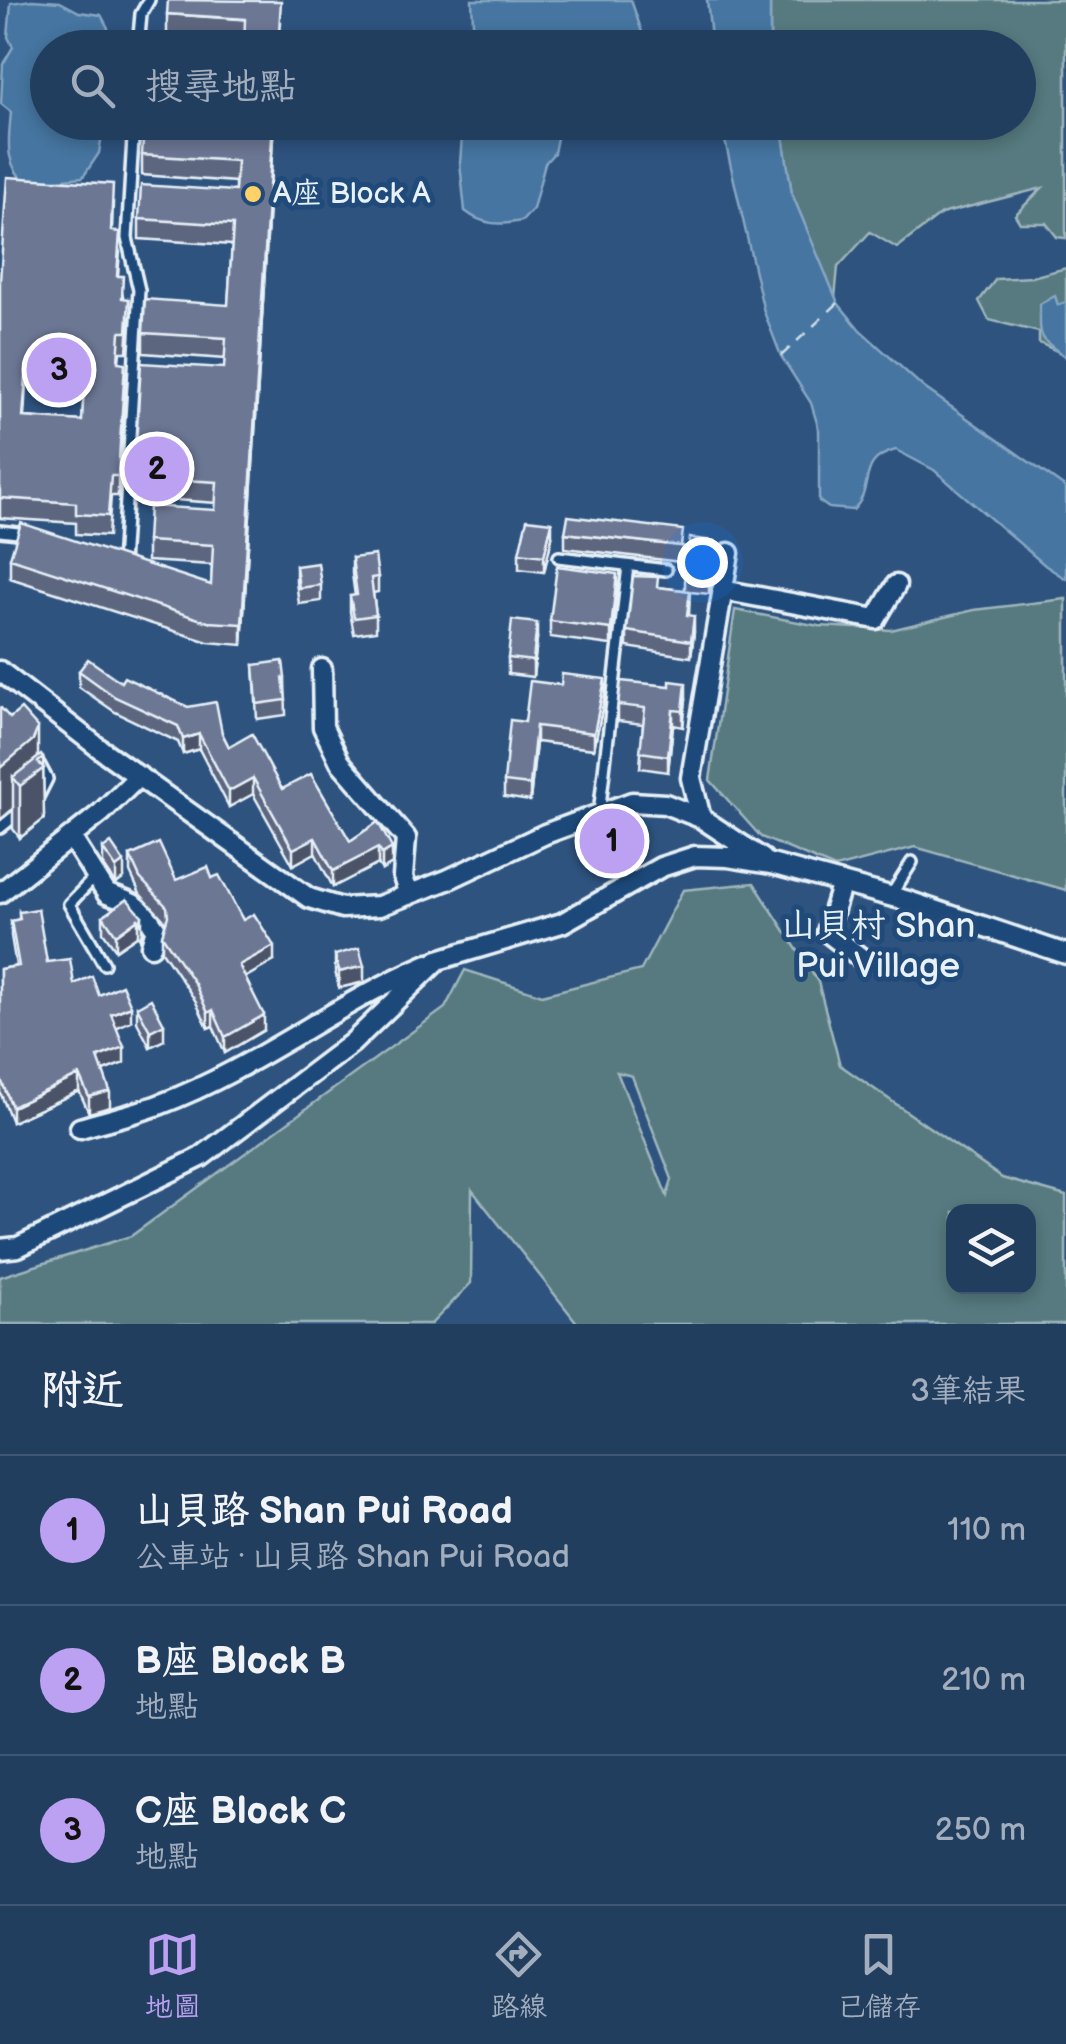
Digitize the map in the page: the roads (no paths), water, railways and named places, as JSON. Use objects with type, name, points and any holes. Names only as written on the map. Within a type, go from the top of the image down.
[{"type":"street","points":[[701,818],[691,778],[729,554]]},
{"type":"street","points":[[722,590],[876,619],[896,586]]},
{"type":"street","points":[[322,668],[323,727],[340,762],[406,838],[403,877],[409,896]]},
{"type":"street","points":[[0,672],[308,898],[342,908],[378,906],[409,896],[544,834],[632,802],[665,804],[701,818],[771,864]]},
{"type":"street","points":[[0,894],[139,776]]},
{"type":"street","points":[[71,837],[110,896],[142,907],[156,928],[152,946]]},
{"type":"street","points":[[80,1128],[162,1104],[240,1066],[382,984],[438,960],[562,923],[661,868],[695,856],[771,864],[890,897],[1066,954]]},
{"type":"street","points":[[841,886],[828,932],[864,961]]},
{"type":"street","points":[[0,1249],[18,1247],[201,1156],[352,1043],[438,960]]},
{"type":"lane","points":[[140,30],[141,14],[150,0]]},
{"type":"lane","points":[[122,565],[139,290],[127,238],[133,140]]},
{"type":"lane","points":[[0,531],[41,538]]},
{"type":"lane","points":[[560,557],[666,570]]},
{"type":"lane","points":[[106,560],[140,571]]},
{"type":"lane","points":[[608,854],[595,816],[628,566]]},
{"type":"lane","points":[[0,828],[40,797],[48,779],[31,754]]},
{"type":"lane","points":[[890,897],[912,862]]},
{"type":"lane","points":[[96,876],[69,904],[104,964]]},
{"type":"water","points":[[472,0],[631,0],[641,30],[473,30]]},
{"type":"water","points":[[707,0],[770,0],[770,30],[710,30]]},
{"type":"water","points":[[60,2],[79,12],[101,15],[108,28],[30,30],[30,140],[101,140],[99,153],[83,177],[26,183],[14,167],[9,141],[11,112],[1,104],[3,64],[13,47],[8,37],[11,3]]},
{"type":"water","points":[[462,140],[557,140],[554,153],[545,163],[533,209],[522,221],[492,223],[465,211]]},
{"type":"water","points":[[725,140],[784,140],[792,194],[838,303],[860,330],[923,387],[1066,488],[1066,579],[934,470],[896,450],[875,460],[864,493],[853,510],[829,508],[819,501],[819,430],[811,403],[781,356],[764,312]]},
{"type":"water","points":[[1055,296],[1058,305],[1066,302],[1066,357],[1042,336],[1040,304]]},
{"type":"place","name":"A座 Block A","points":[[253,194]]},
{"type":"place","name":"C座 Block C","points":[[59,370]]},
{"type":"place","name":"B座 Block B","points":[[157,469]]},
{"type":"place","name":"山貝路 Shan Pui Road","points":[[612,841]]},
{"type":"district","name":"山貝村 Shan Pui Village","points":[[878,946]]}]
